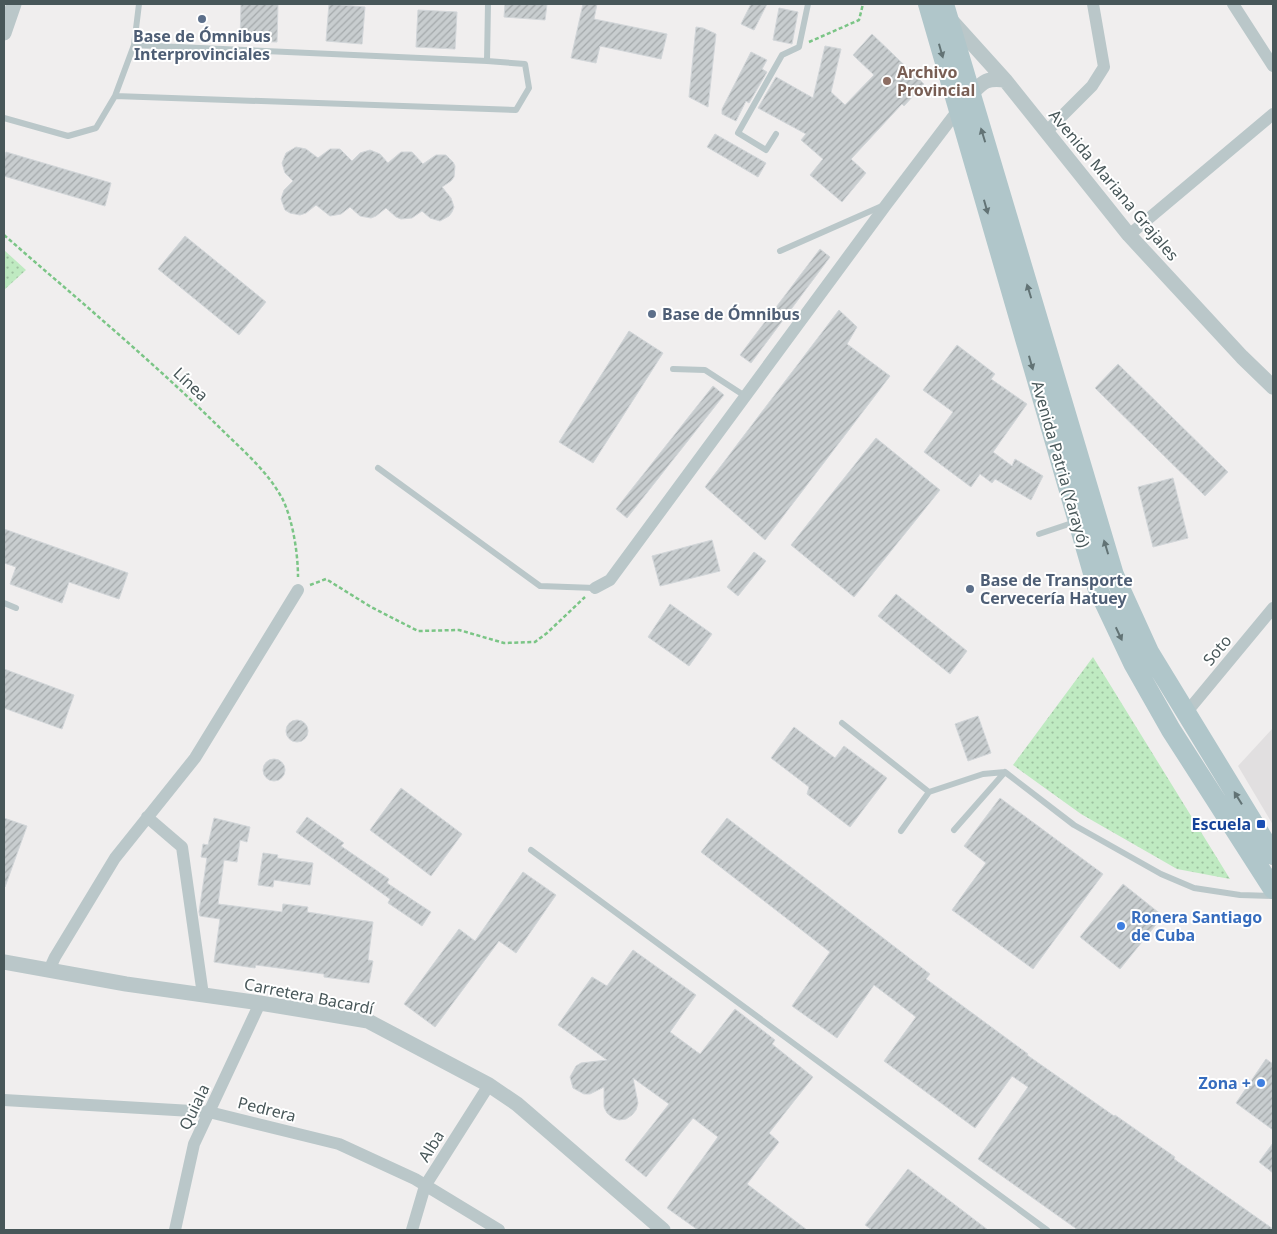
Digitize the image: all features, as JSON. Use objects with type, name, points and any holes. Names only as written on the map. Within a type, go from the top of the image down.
[{"type":"main road","name":"Avenida Patria (Yarayó)","points":[[930,4],[958,110],[1097,586],[1132,663],[1171,730],[1273,889]]},
{"type":"main road","name":"Avenida Patria (Yarayó)","points":[[946,10],[1114,575],[1149,652],[1273,855]]},
{"type":"street","points":[[4,33],[14,4]]},
{"type":"street","name":"Avenida Mariana Grajales","points":[[930,4],[946,10],[1005,80],[1129,235],[1242,357],[1273,387]]},
{"type":"street","points":[[1046,132],[1092,86],[1104,67],[1093,4]]},
{"type":"street","points":[[1233,4],[1273,66]]},
{"type":"street","points":[[971,94],[982,83],[991,79],[1005,80]]},
{"type":"street","points":[[595,588],[610,580],[886,204],[958,110]]},
{"type":"street","points":[[1129,235],[1273,114]]},
{"type":"street","points":[[49,970],[115,858],[195,758],[298,590]]},
{"type":"street","name":"Soto","points":[[1186,712],[1273,608]]},
{"type":"street","points":[[147,817],[182,847],[203,995]]},
{"type":"street","name":"Carretera Bacardí","points":[[4,962],[126,984],[368,1021],[489,1085],[517,1104],[663,1230]]},
{"type":"street","name":"Quiala","points":[[175,1230],[194,1144],[260,1003]]},
{"type":"street","name":"Alba","points":[[412,1230],[425,1186],[489,1085]]},
{"type":"street","name":"Pedrera","points":[[4,1100],[209,1112],[339,1144],[415,1179],[499,1230]]},
{"type":"lane","points":[[4,118],[68,136],[96,128],[115,96],[134,45],[139,4]]},
{"type":"lane","points":[[487,61],[488,4]]},
{"type":"lane","points":[[776,134],[766,150],[738,133],[782,54],[800,47],[808,4]]},
{"type":"lane","points":[[115,96],[516,110],[529,88],[525,64],[134,45]]},
{"type":"lane","points":[[780,251],[886,204]]},
{"type":"lane","points":[[673,369],[705,370],[745,396]]},
{"type":"lane","points":[[378,468],[540,586],[595,588]]},
{"type":"lane","points":[[1038,534],[1077,522]]},
{"type":"lane","points":[[4,603],[16,608]]},
{"type":"lane","points":[[842,723],[929,792]]},
{"type":"lane","points":[[954,830],[1005,772]]},
{"type":"lane","points":[[901,831],[929,792],[982,774],[1005,772],[1074,825],[1160,874],[1194,888],[1240,895],[1273,896]]},
{"type":"lane","points":[[531,850],[1047,1230]]},
{"type":"path","points":[[800,47],[859,20],[863,4]]},
{"type":"path","name":"Línea","points":[[4,235],[180,388],[262,470],[283,500],[294,538],[298,561],[298,590]]},
{"type":"path","points":[[298,590],[326,579],[371,607],[418,631],[459,630],[504,643],[535,642],[595,588]]},
{"type":"shaded area","points":[[1273,728],[1273,825],[1238,766]]},
{"type":"green space","points":[[4,250],[26,270],[4,290]]},
{"type":"green space","points":[[1093,657],[1230,879],[1177,869],[1081,814],[1013,765]]},
{"type":"building","points":[[241,4],[278,4],[277,42],[240,41]]},
{"type":"building","points":[[329,4],[365,7],[362,44],[326,41]]},
{"type":"building","points":[[505,4],[547,4],[545,20],[504,17]]},
{"type":"building","points":[[583,4],[597,4],[594,19],[667,34],[661,59],[600,46],[596,63],[571,58]]},
{"type":"building","points":[[751,4],[767,4],[754,30],[741,24]]},
{"type":"building","points":[[779,8],[798,12],[792,44],[773,40]]},
{"type":"building","points":[[418,10],[457,12],[455,49],[416,47]]},
{"type":"building","points":[[696,27],[716,34],[708,107],[689,97]]},
{"type":"building","points":[[872,34],[924,84],[904,106],[902,104],[851,159],[866,173],[842,202],[810,175],[823,159],[801,140],[806,134],[758,108],[776,77],[813,98],[825,46],[841,49],[831,92],[845,105],[874,75],[853,55]]},
{"type":"building","points":[[751,52],[767,60],[762,69],[767,72],[749,103],[746,101],[736,121],[722,114],[722,109]]},
{"type":"building","points":[[715,134],[766,163],[758,177],[707,147]]},
{"type":"building","points":[[296,147],[306,149],[318,158],[330,149],[340,149],[352,161],[360,153],[370,150],[380,154],[388,163],[401,152],[412,152],[423,164],[436,155],[446,155],[455,166],[454,177],[442,187],[451,198],[454,207],[449,216],[440,221],[430,218],[422,211],[412,218],[401,219],[386,208],[371,218],[360,216],[350,207],[341,214],[330,216],[316,205],[300,215],[290,213],[285,210],[281,199],[284,190],[293,181],[285,173],[282,163],[286,153]]},
{"type":"building","points":[[6,152],[111,183],[105,206],[4,176]]},
{"type":"building","points":[[185,236],[266,302],[239,335],[158,269]]},
{"type":"building","points":[[820,249],[830,257],[751,363],[740,355]]},
{"type":"building","points":[[839,310],[857,327],[847,344],[890,376],[765,540],[705,487]]},
{"type":"building","points":[[629,331],[663,353],[593,463],[559,442]]},
{"type":"building","points":[[957,345],[995,374],[991,379],[1027,404],[993,452],[1012,466],[1015,459],[1043,476],[1031,500],[995,479],[992,483],[980,474],[971,487],[924,452],[953,412],[923,390]]},
{"type":"building","points":[[1118,364],[1228,472],[1205,496],[1095,388]]},
{"type":"building","points":[[713,386],[724,395],[627,518],[616,509]]},
{"type":"building","points":[[876,438],[940,490],[854,597],[791,545]]},
{"type":"building","points":[[1173,478],[1188,538],[1153,547],[1138,487]]},
{"type":"building","points":[[4,529],[128,573],[119,599],[69,582],[62,603],[10,584],[16,567],[4,563]]},
{"type":"building","points":[[712,540],[720,571],[660,586],[652,556]]},
{"type":"building","points":[[754,552],[766,561],[738,596],[727,587]]},
{"type":"building","points":[[896,594],[967,651],[950,674],[878,616]]},
{"type":"building","points":[[670,604],[712,634],[689,666],[648,637]]},
{"type":"building","points":[[4,669],[74,695],[62,729],[4,708]]},
{"type":"building","points":[[978,716],[991,753],[968,761],[955,724]]},
{"type":"building","points":[[297,720],[305,723],[308,731],[305,739],[297,742],[289,739],[286,731],[289,723]]},
{"type":"building","points":[[794,727],[835,758],[844,746],[887,778],[850,827],[807,794],[809,787],[771,758]]},
{"type":"building","points":[[274,759],[282,762],[285,770],[282,778],[274,781],[266,778],[263,770],[266,762]]},
{"type":"building","points":[[401,788],[462,834],[431,876],[370,830]]},
{"type":"building","points":[[1000,798],[1103,874],[1033,969],[952,910],[986,863],[964,846]]},
{"type":"building","points":[[307,817],[344,843],[341,846],[389,879],[387,883],[431,912],[422,926],[388,903],[390,899],[296,832]]},
{"type":"building","points":[[4,818],[27,826],[5,887],[4,887]]},
{"type":"building","points":[[214,818],[250,827],[247,842],[240,840],[237,862],[224,860],[218,904],[282,912],[283,904],[308,907],[307,912],[373,922],[368,960],[373,961],[369,983],[324,977],[324,974],[256,965],[255,968],[214,962],[220,919],[200,916],[199,912],[207,858],[201,857],[203,844],[208,845]]},
{"type":"building","points":[[727,818],[930,974],[926,979],[1027,1055],[1175,1157],[1174,1159],[1273,1230],[1078,1230],[978,1159],[1028,1087],[1012,1076],[975,1128],[884,1061],[916,1017],[874,985],[837,1038],[792,1006],[830,952],[701,852]]},
{"type":"building","points":[[263,853],[278,855],[277,858],[313,863],[310,885],[274,880],[273,887],[258,885]]},
{"type":"building","points":[[523,872],[556,895],[516,953],[499,941],[435,1027],[404,1004],[459,929],[475,941]]},
{"type":"building","name":"Ronera Santiago de Cuba","points":[[1123,884],[1163,916],[1120,969],[1080,937]]},
{"type":"building","points":[[633,950],[696,995],[670,1032],[700,1054],[735,1009],[775,1040],[772,1044],[813,1077],[769,1133],[779,1142],[747,1184],[807,1230],[698,1230],[667,1208],[718,1137],[693,1118],[646,1177],[625,1160],[669,1104],[633,1078],[638,1103],[636,1110],[626,1119],[619,1120],[607,1113],[604,1107],[604,1087],[590,1094],[584,1094],[573,1088],[570,1077],[576,1066],[581,1063],[607,1060],[558,1025],[592,977],[607,986]]},
{"type":"building","name":"Zona +","points":[[1266,1059],[1273,1064],[1273,1130],[1236,1103]]},
{"type":"building","points":[[1273,1143],[1273,1173],[1259,1162]]},
{"type":"building","points":[[908,1169],[988,1230],[872,1230],[865,1225]]},
{"type":"place","name":"Base de Ómnibus Interprovinciales","points":[[202,19]]},
{"type":"place","name":"Archivo Provincial","points":[[887,81]]},
{"type":"place","name":"Base de Ómnibus","points":[[652,314]]},
{"type":"place","name":"Base de Transporte Cervecería Hatuey","points":[[970,589]]},
{"type":"place","name":"Escuela","points":[[1261,824]]},
{"type":"place","name":"Ronera Santiago de Cuba","points":[[1121,926]]},
{"type":"place","name":"Zona +","points":[[1261,1083]]}]
